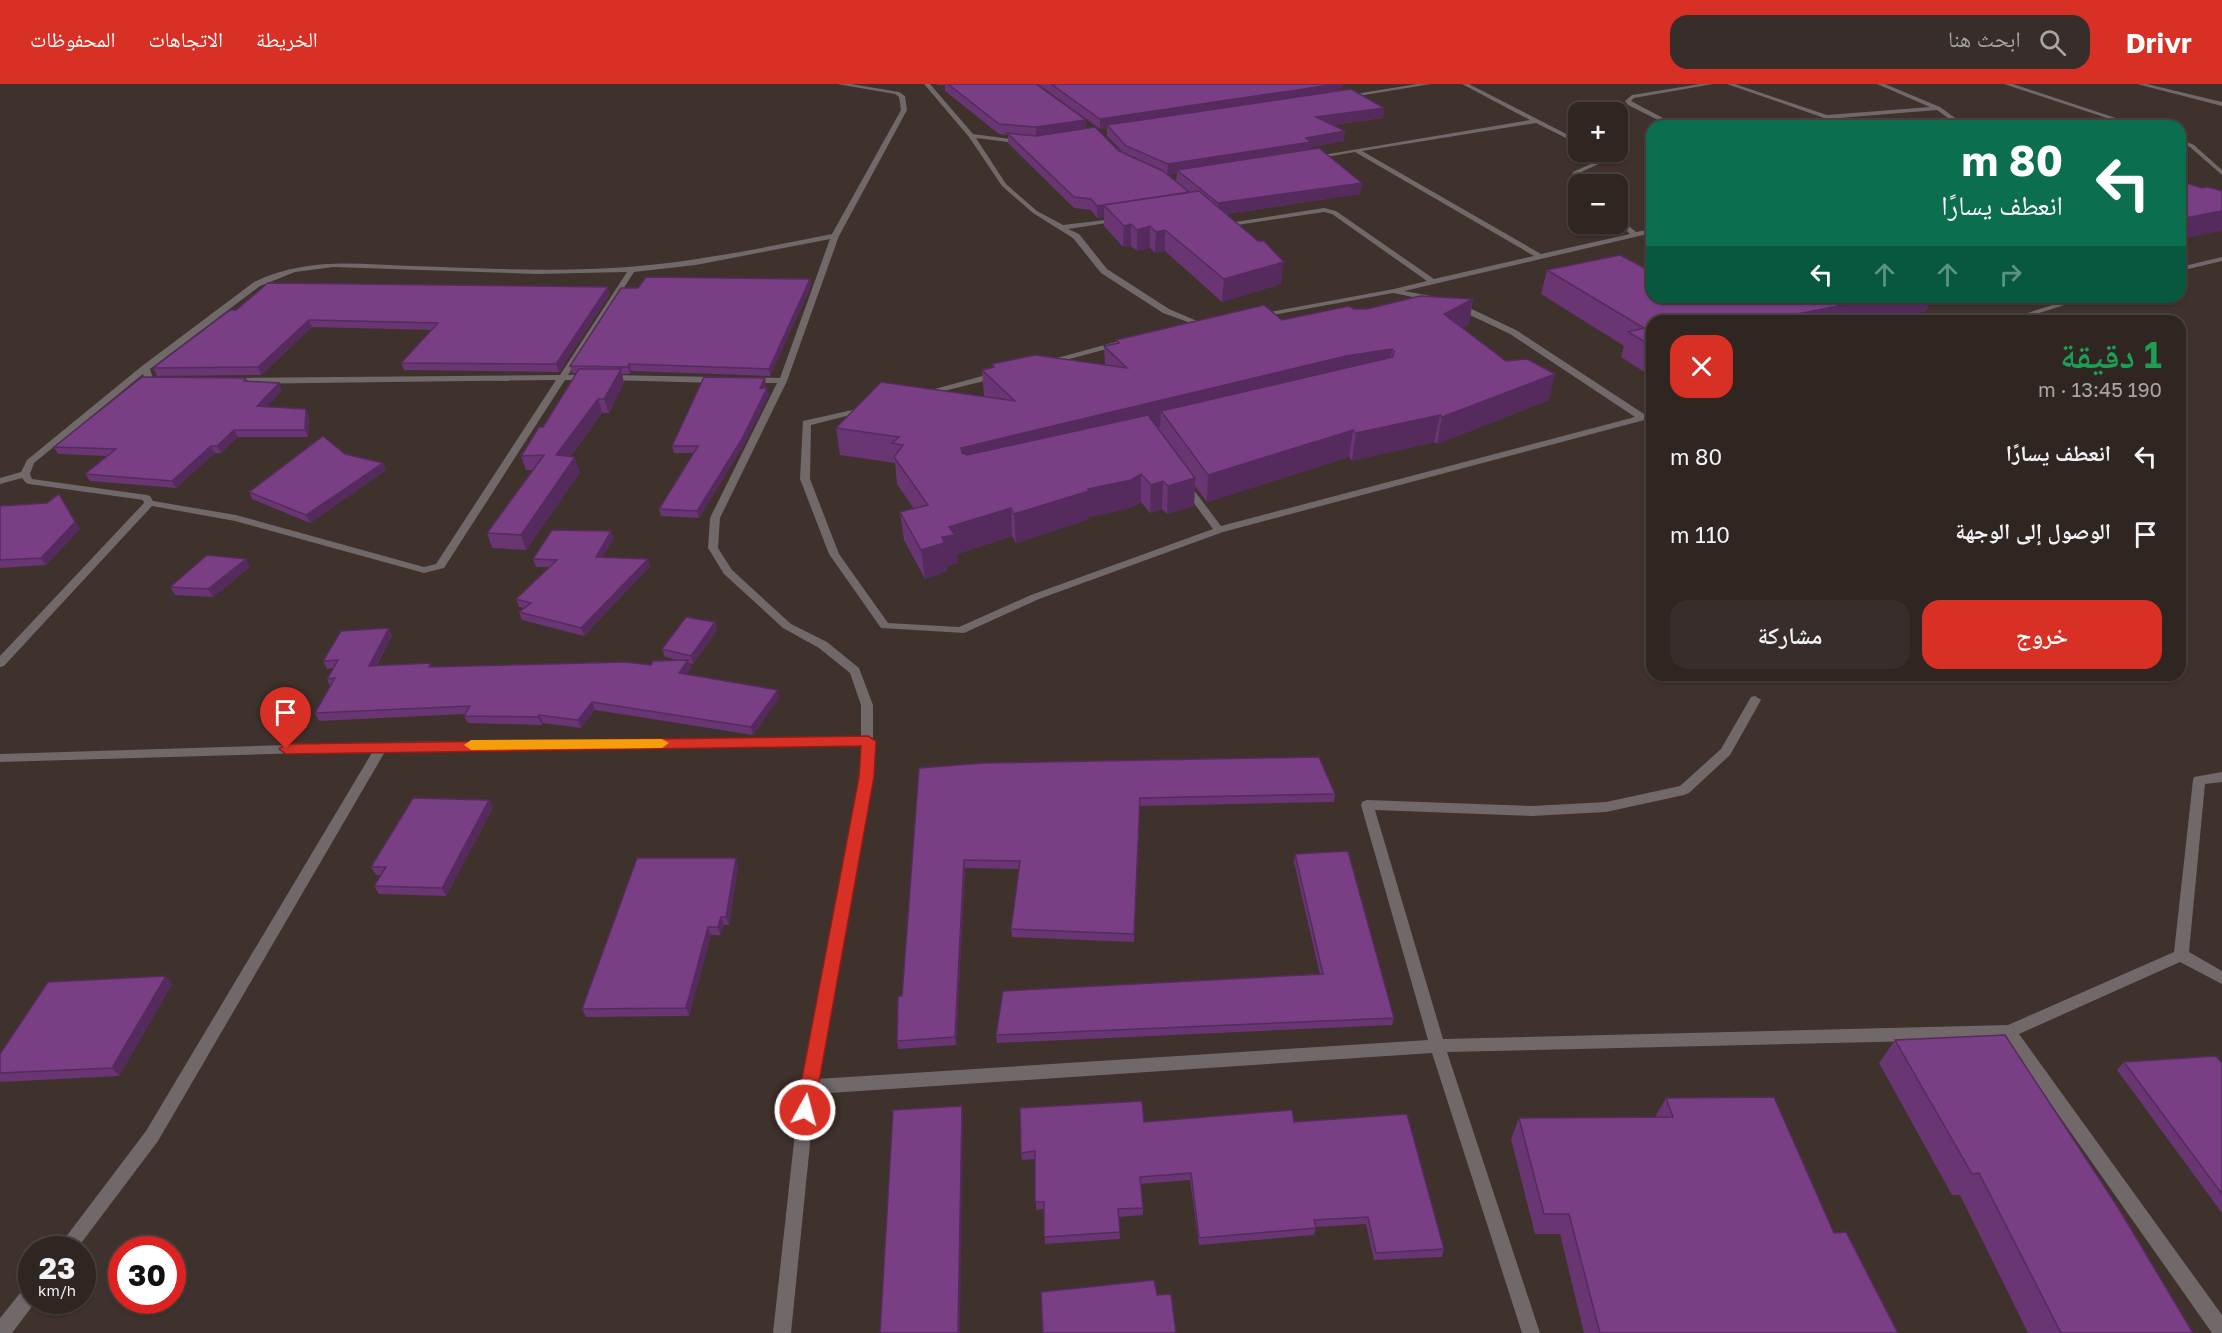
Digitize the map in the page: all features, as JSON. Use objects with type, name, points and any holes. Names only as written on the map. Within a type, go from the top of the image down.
[{"type":"street","points":[[782,1333],[807,1088],[867,777],[867,705],[855,671],[823,645],[788,626],[728,572],[713,548],[715,518],[783,381],[835,236],[904,110],[902,96],[897,93],[840,84]]},
{"type":"street","points":[[927,84],[934,89],[971,136],[1004,185],[1035,212],[1065,227],[1076,236],[1104,271],[1166,311],[1196,323]]},
{"type":"street","points":[[1334,97],[1423,84]]},
{"type":"street","points":[[1465,84],[1568,137]]},
{"type":"street","points":[[1663,120],[1628,101],[1632,97],[1710,84]]},
{"type":"street","points":[[1730,84],[1827,117],[1938,108]]},
{"type":"street","points":[[1880,84],[1938,108],[1955,120]]},
{"type":"street","points":[[2007,84],[2118,120]]},
{"type":"street","points":[[2140,84],[2222,104]]},
{"type":"street","points":[[934,89],[943,88]]},
{"type":"street","points":[[1300,160],[1535,121]]},
{"type":"street","points":[[971,136],[1036,142]]},
{"type":"street","points":[[2186,144],[2192,146],[2222,173]]},
{"type":"street","points":[[1357,151],[1539,256]]},
{"type":"street","points":[[1575,174],[1600,162]]},
{"type":"street","points":[[1224,225],[1324,210],[1334,212],[1431,280]]},
{"type":"street","points":[[1065,227],[1133,217]]},
{"type":"street","points":[[1216,219],[1232,232]]},
{"type":"street","points":[[1628,228],[1635,235]]},
{"type":"street","points":[[1251,316],[1393,291],[1431,280],[1646,232]]},
{"type":"street","points":[[25,474],[30,462],[146,368],[257,284],[274,274],[296,268],[333,264],[387,267],[632,270],[724,257],[835,236]]},
{"type":"street","points":[[2186,267],[2222,259]]},
{"type":"street","points":[[149,503],[236,518],[424,570],[434,569],[440,566],[632,270]]},
{"type":"street","points":[[1393,291],[1438,300]]},
{"type":"street","points":[[1449,302],[1513,332],[1646,415]]},
{"type":"street","points":[[2026,315],[2066,303]]},
{"type":"street","points":[[1174,329],[1219,320]]},
{"type":"street","points":[[1029,366],[1129,340]]},
{"type":"street","points":[[146,368],[150,381],[173,381]]},
{"type":"street","points":[[917,395],[1006,372]]},
{"type":"street","points":[[219,381],[562,377],[725,380]]},
{"type":"street","points":[[736,380],[783,381]]},
{"type":"street","points":[[873,406],[806,423],[805,479],[834,554],[885,626],[960,631],[1035,597],[1219,530],[1646,416]]},
{"type":"street","points":[[0,481],[25,474]]},
{"type":"street","points":[[25,474],[30,481],[147,498],[149,503]]},
{"type":"street","points":[[1177,474],[1219,530]]},
{"type":"street","points":[[0,663],[149,503]]},
{"type":"street","points":[[1531,1333],[1437,1046],[1367,805],[1542,810],[1606,807],[1684,790],[1726,752],[1755,700]]},
{"type":"street","points":[[0,758],[382,746],[868,741]]},
{"type":"street","points":[[75,1236],[152,1136],[382,746]]},
{"type":"street","points":[[2181,955],[2199,780],[2222,777]]},
{"type":"street","points":[[807,1088],[1437,1046],[2009,1032],[2181,955]]},
{"type":"street","points":[[2181,955],[2222,978]]},
{"type":"street","points":[[2009,1032],[2222,1331]]},
{"type":"street","points":[[0,1333],[18,1310]]},
{"type":"building","points":[[948,84],[1036,84],[1086,120],[1036,127],[999,124]]},
{"type":"building","points":[[1051,84],[1337,84],[1100,119]]},
{"type":"building","points":[[1351,89],[1384,108],[1316,117],[1345,131],[1306,138],[1311,142],[1168,164],[1126,146],[1107,125]]},
{"type":"building","points":[[1095,127],[1119,151],[1163,171],[1189,192],[1097,206],[1091,199],[1074,197],[1007,133],[1036,136]]},
{"type":"building","points":[[1319,148],[1362,183],[1218,203],[1177,170]]},
{"type":"building","points":[[2186,183],[2222,191],[2222,211],[2186,218]]},
{"type":"building","points":[[1199,191],[1258,241],[1264,241],[1284,262],[1224,279],[1165,230],[1156,232],[1150,226],[1137,230],[1131,224],[1124,226],[1104,205]]},
{"type":"building","points":[[1620,255],[1646,269],[1646,303],[1853,303],[1792,315],[1646,315],[1646,342],[1628,332],[1644,328],[1547,270]]},
{"type":"building","points":[[646,277],[810,279],[769,369],[629,364],[628,367],[570,366],[621,288],[638,288]]},
{"type":"building","points":[[268,283],[608,287],[556,364],[401,363],[438,323],[309,320],[258,367],[153,368],[230,310],[236,310]]},
{"type":"building","points":[[1420,296],[1473,299],[1444,314],[1506,361],[1527,359],[1555,374],[1442,417],[1440,415],[1356,433],[1353,430],[1208,475],[1161,411],[1393,357],[1394,351],[1392,349],[1346,356],[961,448],[962,453],[967,455],[1148,415],[1195,478],[1168,486],[1163,481],[1151,485],[1141,474],[1131,480],[1088,489],[1089,491],[1014,514],[1011,508],[949,527],[955,535],[942,537],[944,543],[921,550],[900,512],[928,505],[894,457],[903,445],[892,443],[899,437],[836,428],[881,382],[1015,401],[982,370],[994,367],[992,364],[1035,355],[1127,368],[1104,346],[1119,343],[1116,340],[1264,305],[1282,320],[1349,306],[1354,309],[1367,309]]},
{"type":"building","points":[[579,369],[621,369],[604,399],[598,399],[556,455],[575,457],[521,535],[487,533],[544,455],[521,456],[539,427],[543,427]]},
{"type":"building","points":[[142,377],[246,378],[244,381],[279,383],[257,406],[306,409],[305,430],[234,430],[217,446],[211,446],[172,481],[85,474],[116,449],[54,447]]},
{"type":"building","points":[[704,377],[765,378],[760,388],[767,388],[742,439],[697,511],[659,509],[698,446],[672,446]]},
{"type":"building","points":[[323,436],[345,454],[383,463],[306,515],[249,492]]},
{"type":"building","points":[[59,494],[75,522],[41,558],[0,560],[0,506],[47,503]]},
{"type":"building","points":[[552,530],[611,531],[596,557],[648,559],[581,628],[519,612],[531,603],[516,599],[557,560],[533,559]]},
{"type":"building","points":[[207,555],[246,559],[208,589],[170,587]]},
{"type":"building","points":[[686,617],[715,622],[691,656],[662,649]]},
{"type":"building","points":[[389,628],[369,666],[431,663],[429,667],[626,662],[651,665],[653,661],[688,660],[679,673],[778,690],[751,727],[592,702],[578,720],[539,715],[538,717],[464,716],[470,706],[315,713],[335,678],[327,679],[338,660],[323,661],[341,631]]},
{"type":"building","points":[[1319,757],[1335,794],[1140,798],[1134,934],[1011,929],[1020,861],[964,860],[955,1037],[897,1041],[898,996],[902,996],[919,768],[983,763]]},
{"type":"building","points":[[413,798],[489,800],[442,888],[374,886],[386,867],[371,867]]},
{"type":"building","points":[[1348,851],[1394,1018],[996,1035],[1003,991],[1323,974],[1295,854]]},
{"type":"building","points":[[637,858],[736,858],[726,917],[721,917],[718,927],[708,927],[686,1008],[582,1009]]},
{"type":"building","points":[[166,976],[112,1068],[0,1073],[0,1054],[48,982]]},
{"type":"building","points":[[2005,1035],[2119,1209],[2193,1333],[2061,1333],[1979,1173],[1972,1174],[1895,1040]]},
{"type":"building","points":[[2216,1056],[2222,1063],[2222,1194],[2124,1062]]},
{"type":"building","points":[[1774,1097],[1834,1233],[1846,1232],[1898,1333],[1600,1333],[1569,1214],[1544,1214],[1519,1118],[1673,1117],[1666,1098]]},
{"type":"building","points":[[1142,1101],[1144,1122],[1292,1110],[1294,1122],[1407,1114],[1444,1249],[1376,1253],[1368,1217],[1314,1220],[1316,1228],[1199,1238],[1191,1173],[1140,1177],[1143,1208],[1118,1209],[1120,1232],[1044,1237],[1044,1202],[1035,1202],[1035,1151],[1021,1153],[1020,1108]]},
{"type":"building","points":[[962,1106],[958,1333],[880,1333],[893,1110]]},
{"type":"building","points":[[1154,1280],[1157,1295],[1171,1294],[1176,1333],[1043,1333],[1041,1292]]},
{"type":"slow traffic","points":[[471,745],[662,743]]},
{"type":"route","points":[[286,749],[868,741],[867,777],[807,1088],[805,1110]]}]
